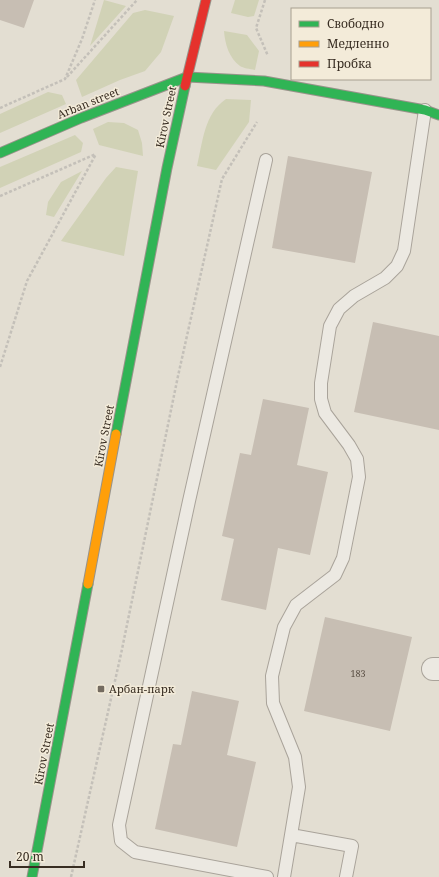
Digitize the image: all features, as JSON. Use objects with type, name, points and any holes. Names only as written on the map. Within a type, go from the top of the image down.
[{"type":"main road","name":"Kirov Street","points":[[32,877],[168,168],[187,77],[206,0]]},
{"type":"main road","points":[[187,77],[264,81],[425,110],[439,115]]},
{"type":"main road","name":"Arban street","points":[[0,153],[81,118],[187,77]]},
{"type":"lane","points":[[284,877],[299,786],[296,758],[273,703],[272,676],[284,627],[296,605],[335,575],[343,558],[359,477],[357,459],[326,413],[321,399],[321,383],[330,326],[339,309],[354,296],[385,278],[397,266],[404,250],[425,110]]},
{"type":"lane","points":[[266,160],[189,501],[119,825],[121,841],[135,852],[267,877]]},
{"type":"lane","points":[[291,835],[352,846],[346,877]]},
{"type":"path","points":[[65,79],[82,39],[95,0]]},
{"type":"path","points":[[0,108],[65,79],[137,0]]},
{"type":"path","points":[[266,0],[256,28],[268,56]]},
{"type":"path","points":[[71,877],[121,654],[178,376],[222,179],[257,122]]},
{"type":"path","points":[[0,196],[96,154],[27,281],[0,367]]},
{"type":"green space","points":[[104,0],[126,6],[90,46]]},
{"type":"green space","points":[[235,0],[259,0],[254,16],[248,17],[231,13]]},
{"type":"green space","points":[[145,10],[174,16],[161,52],[145,71],[120,80],[82,97],[76,80],[133,13]]},
{"type":"green space","points":[[224,31],[247,35],[259,51],[255,70],[241,67],[236,63],[230,55],[225,41]]},
{"type":"green space","points":[[48,92],[62,95],[66,104],[0,133],[0,114]]},
{"type":"green space","points":[[226,99],[251,100],[249,122],[216,170],[197,166],[203,138],[209,120],[213,112]]},
{"type":"green space","points":[[108,122],[124,123],[138,130],[142,143],[143,156],[99,145],[93,129]]},
{"type":"green space","points":[[75,135],[83,143],[81,152],[0,188],[0,167]]},
{"type":"green space","points":[[116,167],[138,171],[124,256],[61,241],[106,178]]},
{"type":"green space","points":[[82,171],[54,217],[46,215],[48,202],[61,182]]},
{"type":"building","points":[[0,0],[34,0],[24,28],[0,20]]},
{"type":"building","points":[[288,156],[372,172],[355,263],[272,248]]},
{"type":"building","points":[[373,322],[439,336],[439,430],[354,412]]},
{"type":"building","points":[[263,399],[309,408],[297,465],[328,472],[310,555],[278,548],[266,610],[221,600],[234,539],[222,536],[240,453],[251,455]]},
{"type":"building","points":[[325,617],[412,637],[390,731],[304,711]]},
{"type":"building","points":[[192,691],[239,701],[227,755],[256,762],[237,847],[155,829],[173,744],[181,745]]},
{"type":"traffic: fast","points":[[0,153],[81,118],[187,77],[264,81],[425,110],[439,115]]},
{"type":"traffic: fast","points":[[116,434],[167,168],[185,86]]},
{"type":"traffic: fast","points":[[32,877],[88,584]]},
{"type":"traffic: slow","points":[[88,584],[116,434]]},
{"type":"traffic: jam","points":[[185,86],[206,0]]},
{"type":"place","name":"Арбан-парк","points":[[101,689]]}]
